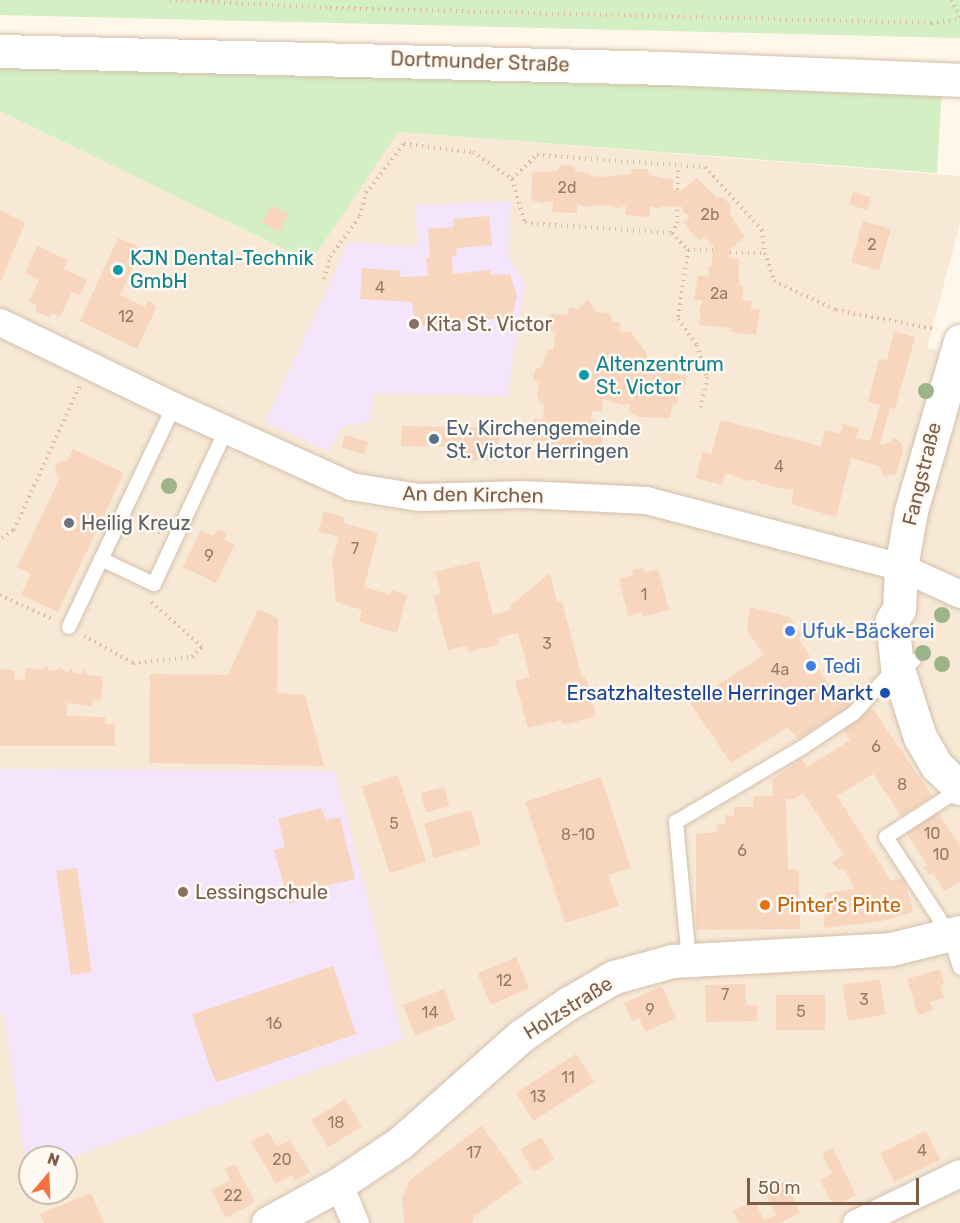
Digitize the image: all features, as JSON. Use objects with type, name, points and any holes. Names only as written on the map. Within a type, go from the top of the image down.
[{"type":"main road","name":"Dortmunder Straße","points":[[0,51],[642,67],[960,80]]},
{"type":"main road","name":"Fangstraße","points":[[949,335],[911,511],[901,567],[899,609],[907,620],[905,663],[926,705],[959,787]]},
{"type":"main road","name":"Holzstraße","points":[[268,1223],[339,1184],[418,1129],[521,1036],[567,1004],[614,977],[672,961],[890,949],[955,934]]},
{"type":"street","name":"An den Kirchen","points":[[0,322],[315,472],[351,486],[418,497],[524,494],[646,500],[901,567],[960,594]]},
{"type":"street","points":[[856,1223],[960,1173]]},
{"type":"street","points":[[339,1184],[356,1223]]},
{"type":"lane","points":[[69,627],[174,406]]},
{"type":"lane","points":[[101,559],[154,584],[226,430]]},
{"type":"lane","points":[[689,960],[676,822],[854,714],[905,663]]},
{"type":"lane","points":[[959,787],[886,837],[955,934],[960,969]]},
{"type":"path","points":[[170,0],[330,8],[932,23],[960,18],[951,0]]},
{"type":"path","points":[[324,279],[330,257],[360,216],[366,194],[404,144],[473,152],[513,179],[525,223],[672,233],[688,250],[713,250]]},
{"type":"path","points":[[513,179],[537,155],[705,167],[762,230],[765,253],[774,281],[837,310],[949,335]]},
{"type":"path","points":[[678,190],[679,166]]},
{"type":"path","points":[[672,233],[676,223],[677,207]]},
{"type":"path","points":[[688,250],[678,319],[697,345],[707,377],[701,407]]},
{"type":"path","points":[[730,253],[765,253]]},
{"type":"path","points":[[2,538],[14,530],[90,366]]},
{"type":"path","points":[[122,515],[175,539]]},
{"type":"path","points":[[0,595],[69,627],[133,663],[192,657],[202,647],[148,599],[154,584]]},
{"type":"shaded area","points":[[0,111],[311,262],[398,132],[960,176],[960,223],[927,348],[960,355],[960,1223],[0,1223]]},
{"type":"shaded area","name":"Kita St. Victor","points":[[511,201],[508,256],[525,283],[507,396],[375,393],[370,422],[343,426],[328,451],[265,422],[349,242],[418,247],[415,205]]},
{"type":"shaded area","name":"Lessingschule","points":[[0,769],[335,771],[403,1039],[78,1155],[78,1145],[23,1145],[4,1014],[0,1014]]},
{"type":"green space","points":[[0,0],[960,0],[960,38],[0,15]]},
{"type":"green space","points":[[0,64],[942,87],[937,173],[398,132],[311,262],[0,111]]},
{"type":"building","points":[[560,165],[574,166],[576,172],[589,173],[589,176],[603,177],[630,174],[633,169],[647,169],[649,175],[674,180],[673,190],[681,191],[697,178],[717,198],[723,197],[732,207],[729,213],[745,237],[730,249],[729,258],[739,259],[739,284],[744,288],[742,300],[752,301],[751,309],[760,310],[756,335],[731,332],[732,328],[699,325],[701,312],[699,310],[703,301],[694,300],[698,275],[709,277],[708,267],[711,265],[714,245],[710,245],[706,236],[699,241],[683,222],[690,217],[682,211],[683,207],[662,206],[660,209],[650,206],[650,217],[625,215],[626,206],[616,209],[614,206],[586,207],[577,204],[577,213],[552,212],[553,201],[543,203],[531,200],[532,173],[557,171]]},
{"type":"building","points":[[853,192],[871,198],[867,210],[849,204]]},
{"type":"building","points":[[271,205],[289,214],[280,232],[262,223]]},
{"type":"building","points":[[0,210],[25,223],[0,283]]},
{"type":"building","points":[[489,216],[492,245],[456,248],[457,256],[452,256],[453,274],[490,270],[491,275],[510,274],[517,296],[512,317],[415,326],[412,302],[360,299],[362,268],[401,271],[400,277],[428,276],[426,258],[430,257],[428,229],[453,227],[453,219]]},
{"type":"building","points":[[863,221],[891,229],[879,270],[851,262]]},
{"type":"building","points":[[118,238],[142,248],[120,295],[145,307],[148,301],[157,306],[137,349],[80,321]]},
{"type":"building","points":[[37,246],[68,260],[64,269],[87,280],[80,295],[72,292],[60,317],[51,313],[49,317],[35,311],[37,306],[29,302],[39,280],[25,273]]},
{"type":"building","name":"Altenzentrum St. Victor","points":[[588,299],[596,312],[610,313],[613,322],[620,323],[619,331],[631,332],[647,354],[645,369],[653,370],[654,366],[666,368],[665,372],[687,376],[685,387],[680,386],[677,404],[673,403],[670,418],[640,417],[629,412],[630,404],[621,405],[603,399],[602,412],[592,411],[591,420],[598,421],[596,428],[604,429],[601,449],[598,448],[598,452],[584,446],[583,454],[574,452],[569,457],[560,456],[556,449],[547,448],[548,440],[538,442],[531,438],[534,418],[542,420],[545,404],[540,403],[537,394],[539,384],[533,379],[535,370],[541,367],[548,349],[553,350],[556,332],[548,331],[551,313],[568,315],[569,307],[578,309]]},
{"type":"building","points":[[894,331],[915,337],[895,409],[890,408],[880,444],[884,445],[895,438],[902,443],[903,451],[896,474],[884,476],[879,466],[851,458],[836,517],[792,504],[793,490],[769,486],[770,484],[751,479],[751,482],[728,474],[725,475],[722,485],[696,478],[703,451],[711,454],[721,420],[821,446],[825,430],[840,434],[843,424],[859,428],[856,438],[870,441],[880,405],[868,402],[879,359],[887,360]]},
{"type":"building","points":[[402,426],[499,428],[498,461],[454,460],[454,447],[401,446]]},
{"type":"building","points":[[345,435],[368,442],[364,454],[341,447]]},
{"type":"building","name":"Heilig Kreuz","points":[[73,449],[124,473],[58,612],[21,595],[31,574],[17,567],[60,478],[55,472],[56,465],[61,461],[67,461]]},
{"type":"building","points":[[324,511],[344,517],[343,523],[378,533],[364,587],[391,595],[391,590],[407,595],[397,633],[359,622],[362,610],[336,602],[332,560],[339,537],[318,532]]},
{"type":"building","points":[[218,529],[227,533],[224,540],[235,544],[216,583],[183,567],[201,530],[214,536]]},
{"type":"building","points":[[479,561],[493,615],[512,610],[510,606],[550,573],[557,602],[562,601],[582,678],[586,677],[596,716],[563,725],[561,720],[528,728],[515,681],[530,677],[518,633],[498,638],[500,644],[469,652],[467,645],[448,650],[433,595],[441,593],[435,572]]},
{"type":"building","points":[[643,567],[644,572],[658,569],[669,610],[643,617],[642,612],[628,616],[619,579],[633,575],[632,570]]},
{"type":"building","points":[[750,607],[790,617],[802,635],[798,638],[831,688],[835,685],[859,718],[872,708],[932,796],[901,816],[873,774],[837,796],[891,881],[904,877],[913,912],[882,921],[824,928],[825,893],[855,889],[843,868],[839,870],[832,862],[844,855],[803,793],[794,799],[786,799],[788,869],[799,870],[800,929],[696,930],[696,834],[717,832],[717,825],[725,824],[725,815],[734,816],[734,807],[753,807],[753,796],[773,796],[772,780],[801,759],[808,767],[850,740],[835,716],[797,739],[788,727],[731,763],[690,703],[764,655],[747,630]]},
{"type":"building","points":[[258,609],[278,618],[277,693],[305,695],[324,766],[149,763],[150,674],[228,675]]},
{"type":"building","points":[[46,666],[50,671],[55,671],[60,667],[67,673],[71,669],[76,674],[80,674],[84,670],[88,675],[103,677],[101,701],[93,699],[92,706],[68,703],[66,716],[105,717],[105,724],[115,723],[115,746],[0,746],[0,669],[15,671],[14,679],[24,680],[26,668],[42,670]]},
{"type":"building","points":[[398,775],[426,862],[390,873],[362,787]]},
{"type":"building","points":[[601,777],[631,868],[608,875],[619,906],[565,923],[525,802]]},
{"type":"building","points":[[444,787],[449,806],[426,813],[421,793]]},
{"type":"building","points":[[321,808],[326,820],[340,817],[355,879],[315,888],[318,895],[289,904],[274,850],[285,847],[278,819]]},
{"type":"building","points":[[471,810],[481,845],[434,858],[424,824]]},
{"type":"building","points":[[937,811],[960,846],[960,882],[944,891],[933,873],[929,875],[923,867],[927,865],[905,830]]},
{"type":"building","points":[[77,868],[92,972],[71,975],[56,871]]},
{"type":"building","points":[[516,957],[529,988],[491,1005],[477,973]]},
{"type":"building","points":[[333,966],[356,1034],[216,1083],[192,1015]]},
{"type":"building","points":[[940,969],[944,983],[940,985],[944,998],[930,1002],[933,1010],[918,1015],[907,979]]},
{"type":"building","points":[[880,979],[886,1015],[848,1021],[842,985]]},
{"type":"building","points":[[745,984],[746,1005],[757,1005],[757,1021],[706,1022],[705,985]]},
{"type":"building","points":[[662,986],[676,1018],[645,1032],[639,1018],[632,1021],[624,1003]]},
{"type":"building","points":[[444,989],[456,1020],[415,1036],[403,1005]]},
{"type":"building","points":[[776,995],[825,995],[825,1030],[776,1030]]},
{"type":"building","points":[[576,1054],[594,1082],[534,1121],[516,1093]]},
{"type":"building","points":[[345,1099],[362,1126],[328,1147],[311,1120]]},
{"type":"building","points":[[482,1126],[522,1182],[474,1216],[472,1223],[404,1223],[402,1197],[410,1180]]},
{"type":"building","points":[[926,1131],[940,1160],[894,1182],[880,1153]]},
{"type":"building","points":[[268,1132],[277,1147],[290,1140],[310,1172],[295,1181],[292,1175],[276,1184],[251,1142]]},
{"type":"building","points":[[541,1137],[554,1159],[534,1172],[520,1149]]},
{"type":"building","points":[[833,1148],[856,1195],[834,1207],[820,1180],[832,1174],[822,1154]]},
{"type":"building","points":[[235,1164],[255,1202],[226,1218],[211,1190],[230,1180],[225,1169]]},
{"type":"building","points":[[785,1181],[800,1213],[779,1223],[739,1223],[733,1211],[755,1201],[764,1220],[776,1215],[764,1191]]},
{"type":"building","points":[[91,1193],[104,1223],[44,1223],[40,1214],[62,1205],[78,1205],[78,1198]]},
{"type":"place","name":"KJN Dental-Technik GmbH","points":[[118,270]]},
{"type":"place","name":"Kita St. Victor","points":[[414,324]]},
{"type":"place","name":"Altenzentrum St. Victor","points":[[584,375]]},
{"type":"place","name":"Ev. Kirchengemeinde St. Victor Herringen","points":[[434,439]]},
{"type":"place","name":"Heilig Kreuz","points":[[69,523]]},
{"type":"place","name":"Ufuk-Bäckerei","points":[[790,631]]},
{"type":"place","name":"Tedi","points":[[811,666]]},
{"type":"place","name":"Ersatzhaltestelle Herringer Markt","points":[[885,693]]},
{"type":"place","name":"Lessingschule","points":[[183,892]]},
{"type":"place","name":"Pinter's Pinte","points":[[765,905]]}]
